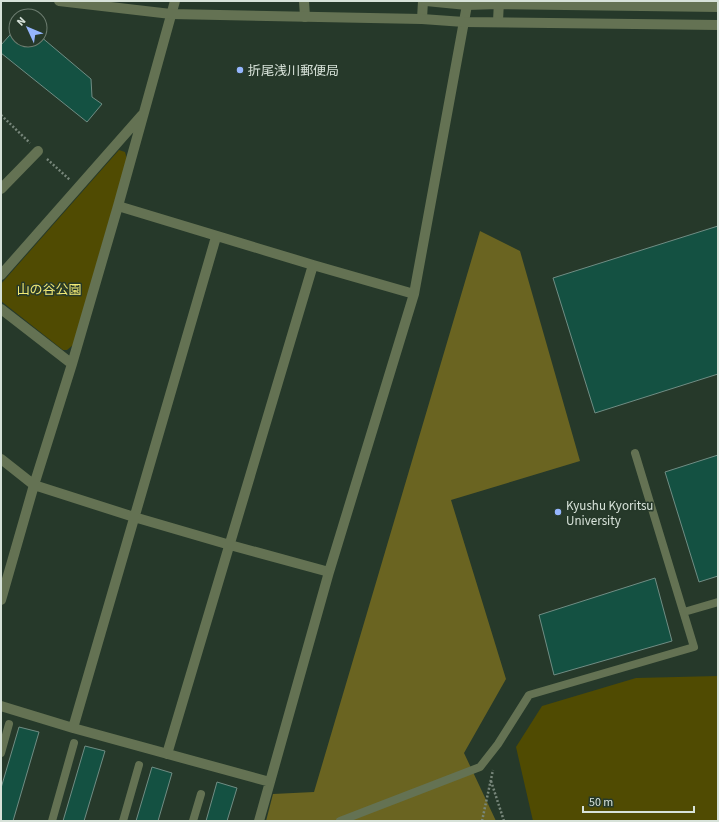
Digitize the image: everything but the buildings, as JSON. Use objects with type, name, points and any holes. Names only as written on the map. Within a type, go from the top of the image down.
[{"type":"street","points":[[58,1],[171,14],[422,19],[464,22],[498,21],[718,24]]},
{"type":"street","points":[[1,600],[2,586],[72,364],[175,1]]},
{"type":"street","points":[[304,1],[305,17]]},
{"type":"street","points":[[422,19],[425,1],[467,5],[499,2],[718,7]]},
{"type":"street","points":[[498,21],[499,2]]},
{"type":"street","points":[[258,821],[329,572],[414,294],[467,5]]},
{"type":"street","points":[[1,275],[144,114]]},
{"type":"street","points":[[1,189],[38,151]]},
{"type":"street","points":[[118,206],[313,266],[414,294]]},
{"type":"street","points":[[73,728],[216,237]]},
{"type":"street","points":[[167,754],[313,266]]},
{"type":"street","points":[[1,309],[72,364]]},
{"type":"street","points":[[1,459],[34,485],[134,518],[329,572]]},
{"type":"street","points":[[1,706],[73,728],[270,782]]},
{"type":"lane","points":[[340,821],[480,767],[498,744],[529,694],[694,647],[635,453]]},
{"type":"lane","points":[[684,612],[718,602]]},
{"type":"lane","points":[[1,753],[9,724]]},
{"type":"lane","points":[[52,821],[74,742]]},
{"type":"lane","points":[[123,821],[139,765]]},
{"type":"lane","points":[[193,821],[200,794]]},
{"type":"path","points":[[482,821],[494,766]]},
{"type":"path","points":[[491,780],[504,821]]},
{"type":"green space","name":"山の谷公園","points":[[119,150],[125,152],[127,159],[73,345],[67,350],[63,350],[1,301],[1,284]]},
{"type":"green space","points":[[718,676],[718,821],[533,821],[516,747],[542,706],[636,678]]},
{"type":"shaded area","points":[[480,231],[520,251],[580,461],[451,500],[506,679],[464,753],[496,821],[266,821],[273,794],[314,792]]},
{"type":"place","name":"折尾浅川郵便局","points":[[240,70]]},
{"type":"place","name":"Kyushu Kyoritsu University","points":[[558,512]]}]
